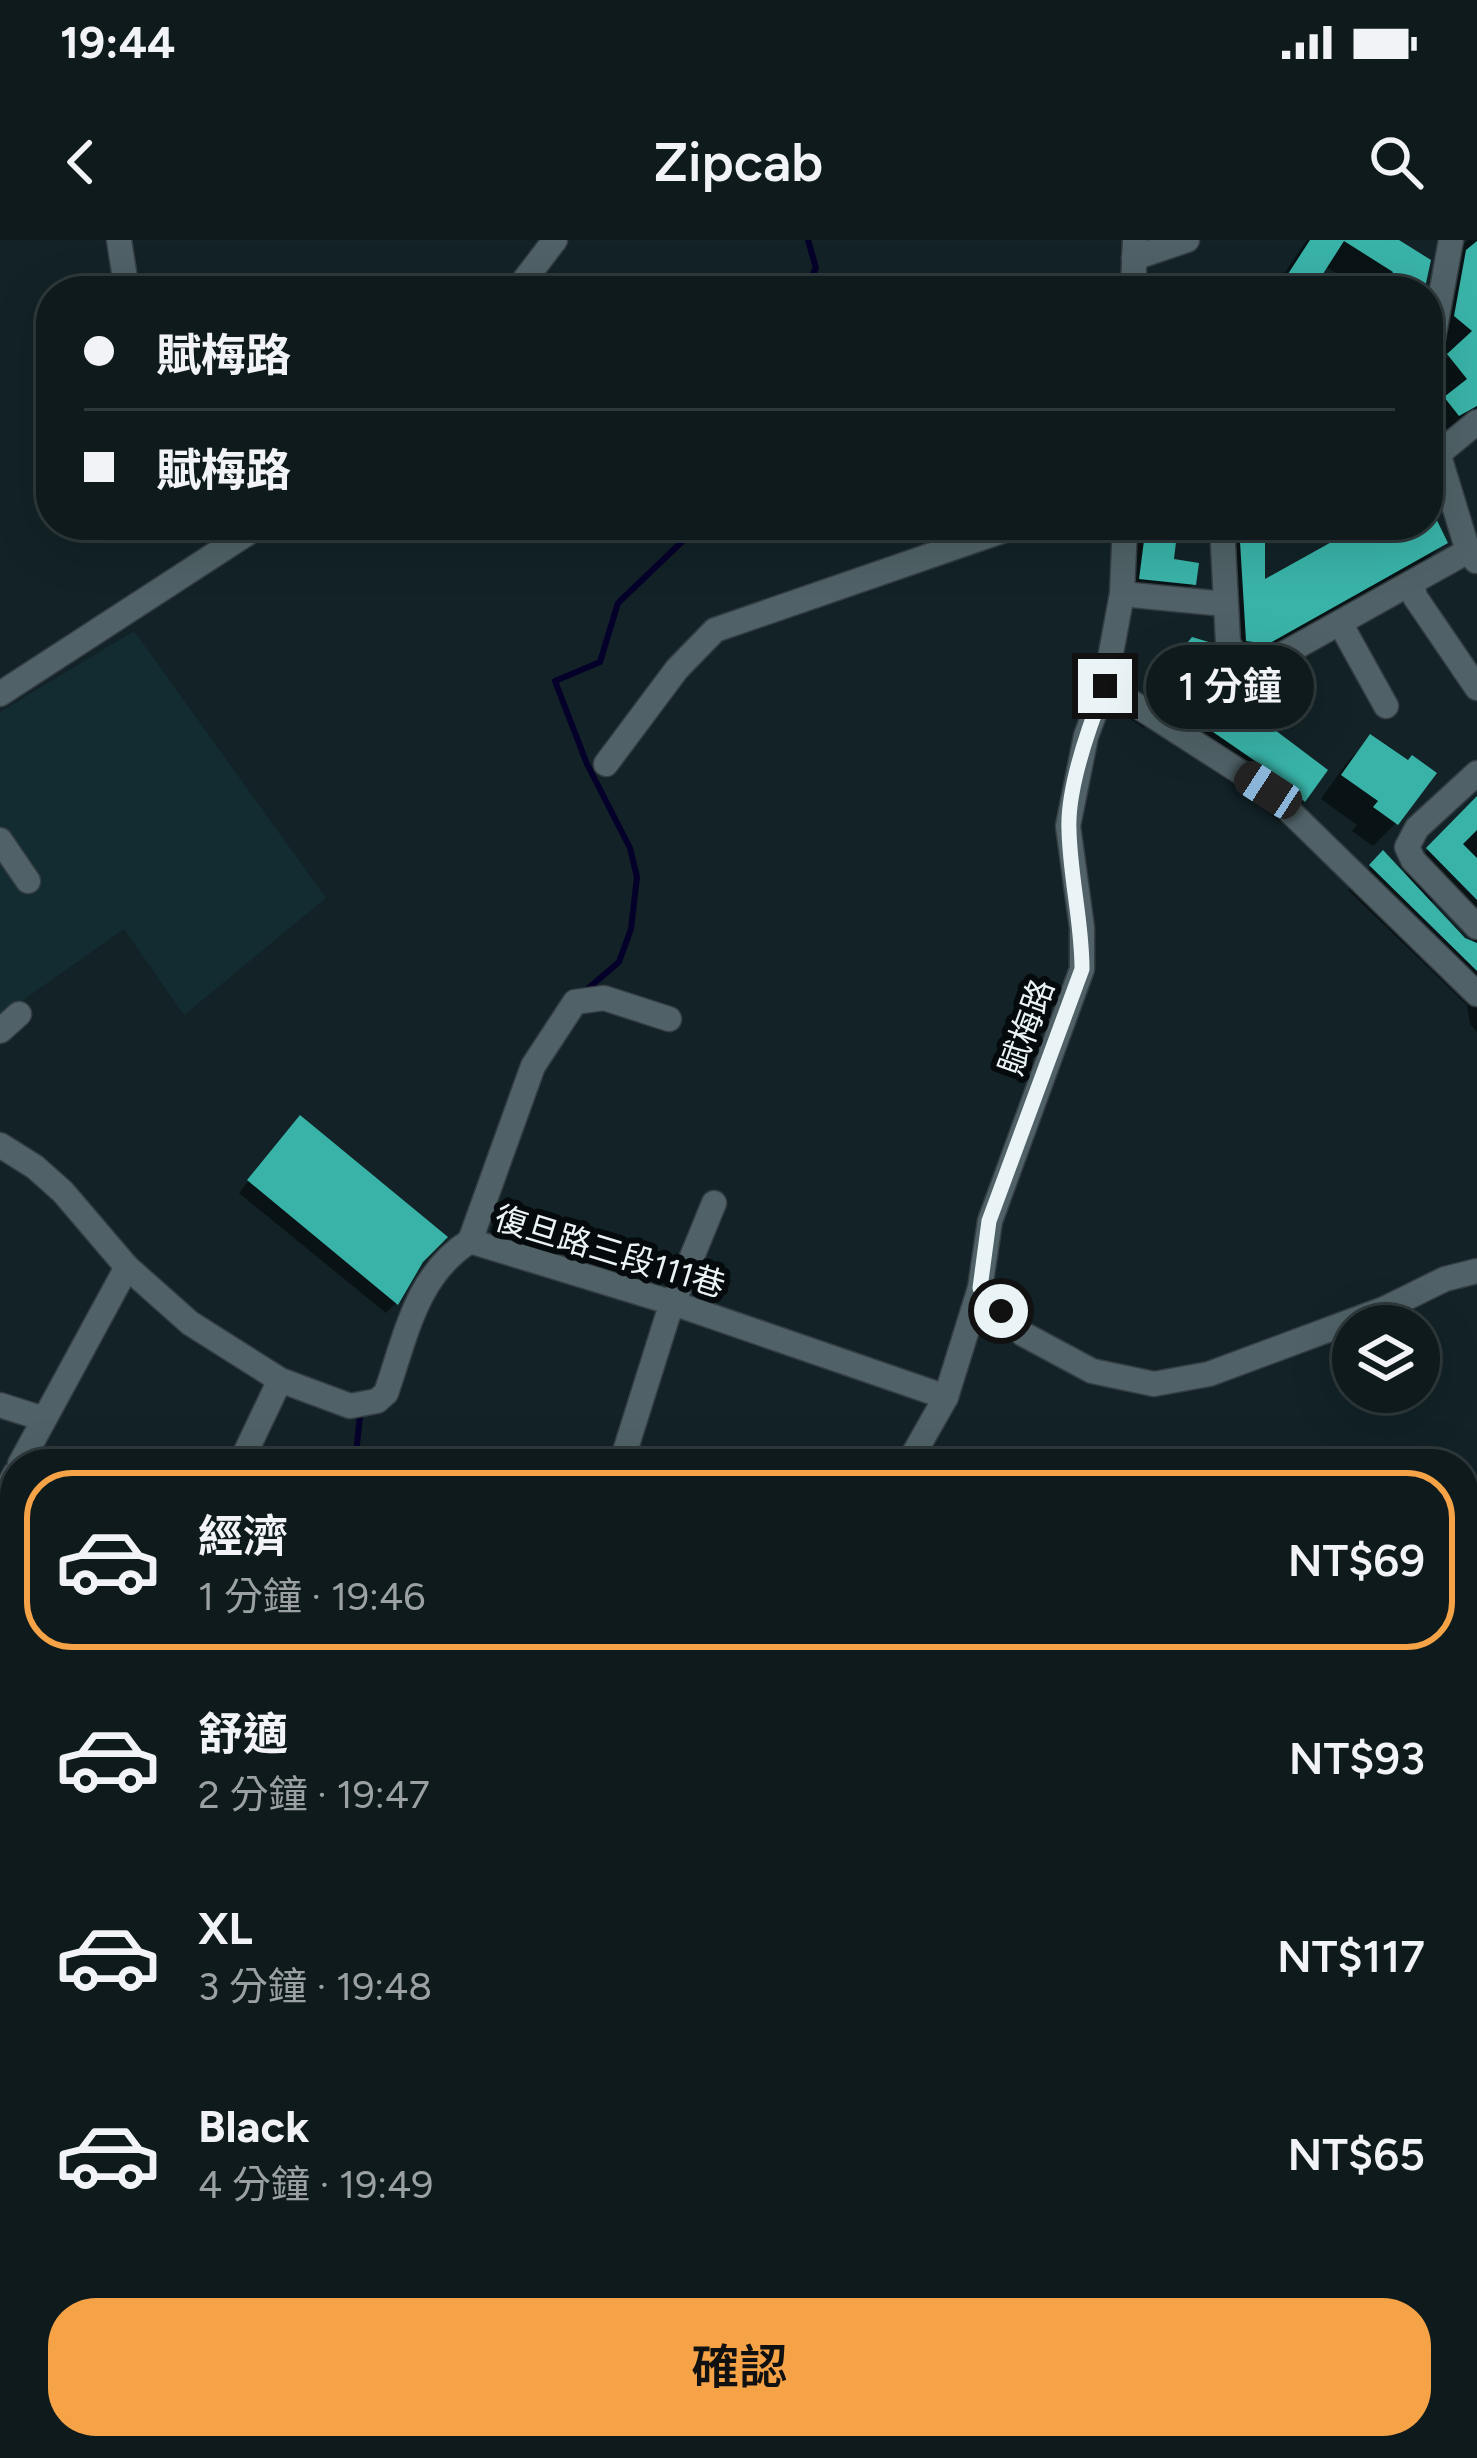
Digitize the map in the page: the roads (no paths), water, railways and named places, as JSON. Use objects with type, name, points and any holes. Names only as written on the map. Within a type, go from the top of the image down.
[{"type":"street","points":[[119,240],[125,276]]},
{"type":"street","points":[[527,276],[555,240]]},
{"type":"street","points":[[1134,249],[1187,240]]},
{"type":"street","points":[[1443,284],[1451,240]]},
{"type":"street","points":[[1443,450],[1477,422]]},
{"type":"street","points":[[1223,540],[1228,642],[1235,656],[1271,661],[1412,583],[1473,557],[1443,472]]},
{"type":"street","points":[[0,694],[237,540]]},
{"type":"street","points":[[606,764],[677,668],[715,630],[976,540]]},
{"type":"street","name":"賦梅路","points":[[917,1449],[946,1397],[980,1288],[989,1221],[1082,969],[1082,928],[1068,826],[1086,736],[1105,686],[1122,594],[1124,540]]},
{"type":"street","points":[[1412,583],[1415,597],[1477,688]]},
{"type":"street","points":[[1122,594],[1225,604]]},
{"type":"street","points":[[1340,623],[1386,706]]},
{"type":"street","points":[[1105,686],[1268,790],[1477,994]]},
{"type":"street","points":[[1477,773],[1417,827],[1407,847],[1413,860],[1477,927]]},
{"type":"street","points":[[0,840],[28,881]]},
{"type":"street","points":[[470,1241],[532,1066],[575,1002],[604,998],[669,1019]]},
{"type":"street","name":"復旦路三段111巷","points":[[0,1145],[63,1192],[127,1267],[190,1323],[280,1380],[350,1406],[376,1401],[386,1393],[424,1284],[449,1254],[470,1241],[673,1303],[946,1397]]},
{"type":"street","points":[[626,1449],[673,1303],[713,1203]]},
{"type":"street","points":[[28,1449],[127,1267]]},
{"type":"street","points":[[980,1288],[1023,1334],[1092,1371],[1154,1384],[1209,1374],[1477,1271]]},
{"type":"street","points":[[247,1449],[280,1380]]},
{"type":"street","points":[[0,1406],[44,1419]]},
{"type":"waterway","points":[[808,240],[816,268],[812,276]]},
{"type":"waterway","points":[[585,991],[619,962],[631,929],[637,877],[630,848],[587,764],[555,681],[600,662],[618,603],[684,540]]},
{"type":"waterway","points":[[357,1449],[360,1415]]}]
